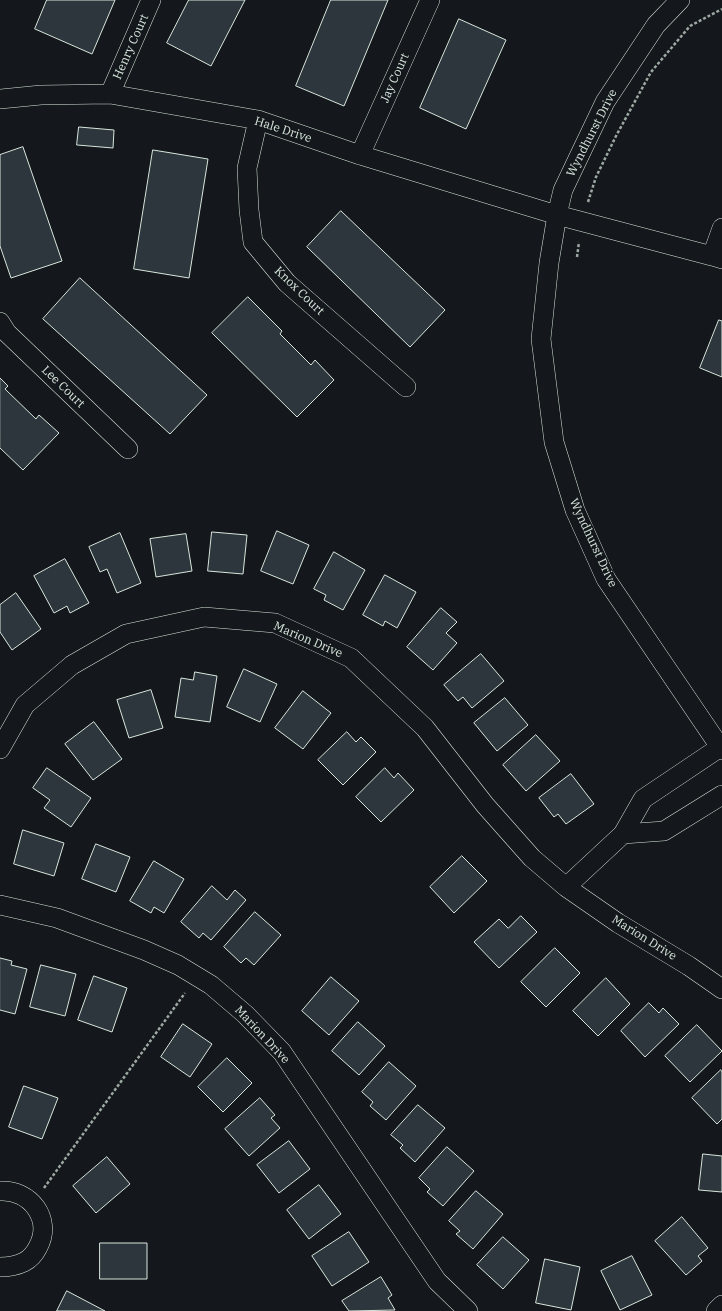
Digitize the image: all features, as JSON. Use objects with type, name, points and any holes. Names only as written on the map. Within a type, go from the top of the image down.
[{"type":"street","name":"Henry Court","points":[[110,94],[151,0]]},
{"type":"street","name":"Jay Court","points":[[360,155],[430,0]]},
{"type":"street","name":"Wyndhurst Drive","points":[[680,0],[656,25],[605,102],[563,190],[549,263],[541,339],[554,442],[574,510],[606,579],[721,748]]},
{"type":"street","name":"Hale Drive","points":[[0,99],[41,95],[110,94],[258,120],[360,155],[557,215]]},
{"type":"street","name":"Knox Court","points":[[258,120],[247,168],[249,210],[253,242],[287,283],[406,387]]},
{"type":"street","points":[[557,215],[717,258],[722,228]]},
{"type":"street","name":"Lee Court","points":[[0,322],[7,333],[128,449]]},
{"type":"street","name":"Marion Drive","points":[[0,748],[24,705],[72,665],[126,634],[204,618],[275,623],[351,658],[425,728],[485,805],[532,858],[566,887],[722,989]]},
{"type":"street","points":[[566,887],[623,834],[644,799],[721,748]]},
{"type":"street","points":[[623,834],[664,831],[722,795]]},
{"type":"street","name":"Marion Drive","points":[[0,905],[57,918],[144,950],[178,965],[211,985],[245,1014],[282,1052],[437,1281],[468,1311]]},
{"type":"street","points":[[0,1191],[8,1190],[22,1195],[33,1203],[40,1214],[43,1227],[42,1241],[35,1252],[25,1262],[13,1266],[0,1267]]},
{"type":"street","points":[[716,1311],[722,1305]]},
{"type":"path","points":[[577,257],[582,221],[596,177],[616,136],[652,72],[690,26],[722,9]]},
{"type":"path","points":[[33,1203],[197,976]]},
{"type":"building","points":[[47,0],[115,0],[92,54],[35,29]]},
{"type":"building","points":[[189,0],[245,0],[211,66],[167,43]]},
{"type":"building","points":[[331,0],[388,0],[344,106],[296,86]]},
{"type":"building","points":[[459,19],[506,40],[466,129],[420,108]]},
{"type":"building","points":[[79,127],[114,130],[113,148],[77,145]]},
{"type":"building","points":[[23,147],[62,261],[11,278],[0,246],[0,155]]},
{"type":"building","points":[[153,150],[208,159],[189,278],[134,269]]},
{"type":"building","points":[[341,211],[445,310],[410,347],[307,247]]},
{"type":"building","points":[[80,278],[207,395],[170,434],[43,319]]},
{"type":"building","points":[[248,297],[282,331],[280,334],[311,365],[315,360],[334,380],[297,417],[212,333]]},
{"type":"building","points":[[719,320],[722,321],[722,377],[700,368]]},
{"type":"building","points":[[0,378],[8,386],[5,389],[36,419],[39,415],[59,433],[23,470],[0,448]]},
{"type":"building","points":[[277,531],[309,545],[293,584],[261,571]]},
{"type":"building","points":[[212,532],[247,535],[243,574],[208,571]]},
{"type":"building","points":[[120,533],[141,583],[117,593],[107,569],[100,572],[89,547]]},
{"type":"building","points":[[186,534],[192,571],[156,577],[150,539]]},
{"type":"building","points":[[334,552],[365,570],[343,610],[324,600],[326,595],[314,589]]},
{"type":"building","points":[[65,559],[89,603],[70,613],[67,606],[54,613],[34,576]]},
{"type":"building","points":[[385,575],[416,592],[397,628],[385,621],[383,626],[363,615]]},
{"type":"building","points":[[16,593],[41,629],[12,650],[0,632],[0,605]]},
{"type":"building","points":[[441,608],[457,622],[446,633],[457,643],[433,670],[407,647]]},
{"type":"building","points":[[481,654],[504,681],[472,708],[463,697],[458,701],[444,685]]},
{"type":"building","points":[[244,669],[277,684],[260,722],[227,707]]},
{"type":"building","points":[[195,672],[217,676],[210,722],[175,717],[181,678],[193,680]]},
{"type":"building","points":[[151,690],[163,728],[129,738],[117,700]]},
{"type":"building","points":[[303,691],[331,713],[303,749],[275,728]]},
{"type":"building","points":[[505,698],[528,725],[497,751],[474,723]]},
{"type":"building","points":[[94,722],[122,759],[93,780],[65,744]]},
{"type":"building","points":[[347,732],[356,742],[361,737],[376,752],[343,785],[318,760]]},
{"type":"building","points":[[536,735],[560,761],[526,791],[503,765]]},
{"type":"building","points":[[47,768],[91,798],[71,827],[44,808],[50,800],[33,788]]},
{"type":"building","points":[[385,768],[394,778],[398,773],[414,790],[381,822],[356,797]]},
{"type":"building","points":[[571,774],[594,804],[566,824],[558,814],[554,817],[539,798]]},
{"type":"building","points":[[23,830],[64,843],[54,876],[14,864]]},
{"type":"building","points":[[96,844],[130,857],[116,892],[82,879]]},
{"type":"building","points":[[462,856],[487,881],[454,913],[430,887]]},
{"type":"building","points":[[154,861],[184,879],[164,913],[154,907],[151,913],[130,901]]},
{"type":"building","points":[[212,886],[227,900],[235,890],[246,900],[211,940],[203,933],[199,938],[181,922]]},
{"type":"building","points":[[255,912],[281,935],[254,965],[246,958],[241,963],[224,947]]},
{"type":"building","points":[[521,916],[537,932],[499,968],[474,942],[499,919],[508,928]]},
{"type":"building","points":[[555,948],[580,973],[546,1007],[521,982]]},
{"type":"building","points":[[0,958],[12,961],[11,965],[27,969],[15,1014],[0,1010]]},
{"type":"building","points":[[41,965],[76,974],[65,1016],[30,1007]]},
{"type":"building","points":[[94,976],[127,988],[112,1032],[78,1020]]},
{"type":"building","points":[[331,977],[359,1001],[329,1035],[302,1011]]},
{"type":"building","points":[[606,978],[630,1004],[598,1036],[573,1011]]},
{"type":"building","points":[[649,1003],[659,1013],[663,1008],[679,1024],[645,1057],[621,1031]]},
{"type":"building","points":[[358,1022],[385,1046],[359,1075],[332,1051]]},
{"type":"building","points":[[183,1024],[212,1044],[190,1077],[161,1057]]},
{"type":"building","points":[[697,1025],[722,1051],[690,1082],[665,1056]]},
{"type":"building","points":[[227,1058],[252,1083],[223,1112],[198,1087]]},
{"type":"building","points":[[389,1062],[416,1086],[386,1120],[370,1106],[373,1102],[362,1092]]},
{"type":"building","points":[[721,1070],[722,1119],[717,1124],[692,1098]]},
{"type":"building","points":[[24,1086],[58,1098],[42,1139],[9,1127]]},
{"type":"building","points":[[260,1098],[275,1115],[271,1118],[280,1128],[249,1156],[225,1129]]},
{"type":"building","points":[[418,1105],[445,1128],[415,1162],[400,1148],[403,1145],[391,1135]]},
{"type":"building","points":[[289,1141],[310,1169],[279,1193],[257,1165]]},
{"type":"building","points":[[447,1147],[474,1171],[443,1206],[427,1192],[430,1189],[419,1178]]},
{"type":"building","points":[[703,1154],[722,1156],[722,1192],[699,1190]]},
{"type":"building","points":[[107,1157],[130,1184],[96,1213],[73,1186]]},
{"type":"building","points":[[319,1185],[341,1214],[309,1239],[287,1210]]},
{"type":"building","points":[[476,1191],[503,1214],[473,1249],[456,1234],[460,1231],[449,1221]]},
{"type":"building","points":[[682,1217],[708,1248],[698,1256],[702,1261],[686,1275],[655,1241]]},
{"type":"building","points":[[349,1232],[369,1262],[332,1286],[312,1256]]},
{"type":"building","points":[[503,1237],[529,1260],[503,1289],[477,1265]]},
{"type":"building","points":[[100,1243],[147,1243],[147,1279],[100,1279]]},
{"type":"building","points":[[632,1256],[652,1295],[620,1310],[601,1271]]},
{"type":"building","points":[[545,1259],[580,1267],[571,1310],[536,1303]]},
{"type":"building","points":[[381,1277],[392,1295],[388,1298],[395,1310],[349,1311],[342,1301]]},
{"type":"building","points":[[67,1291],[105,1311],[57,1311]]}]
